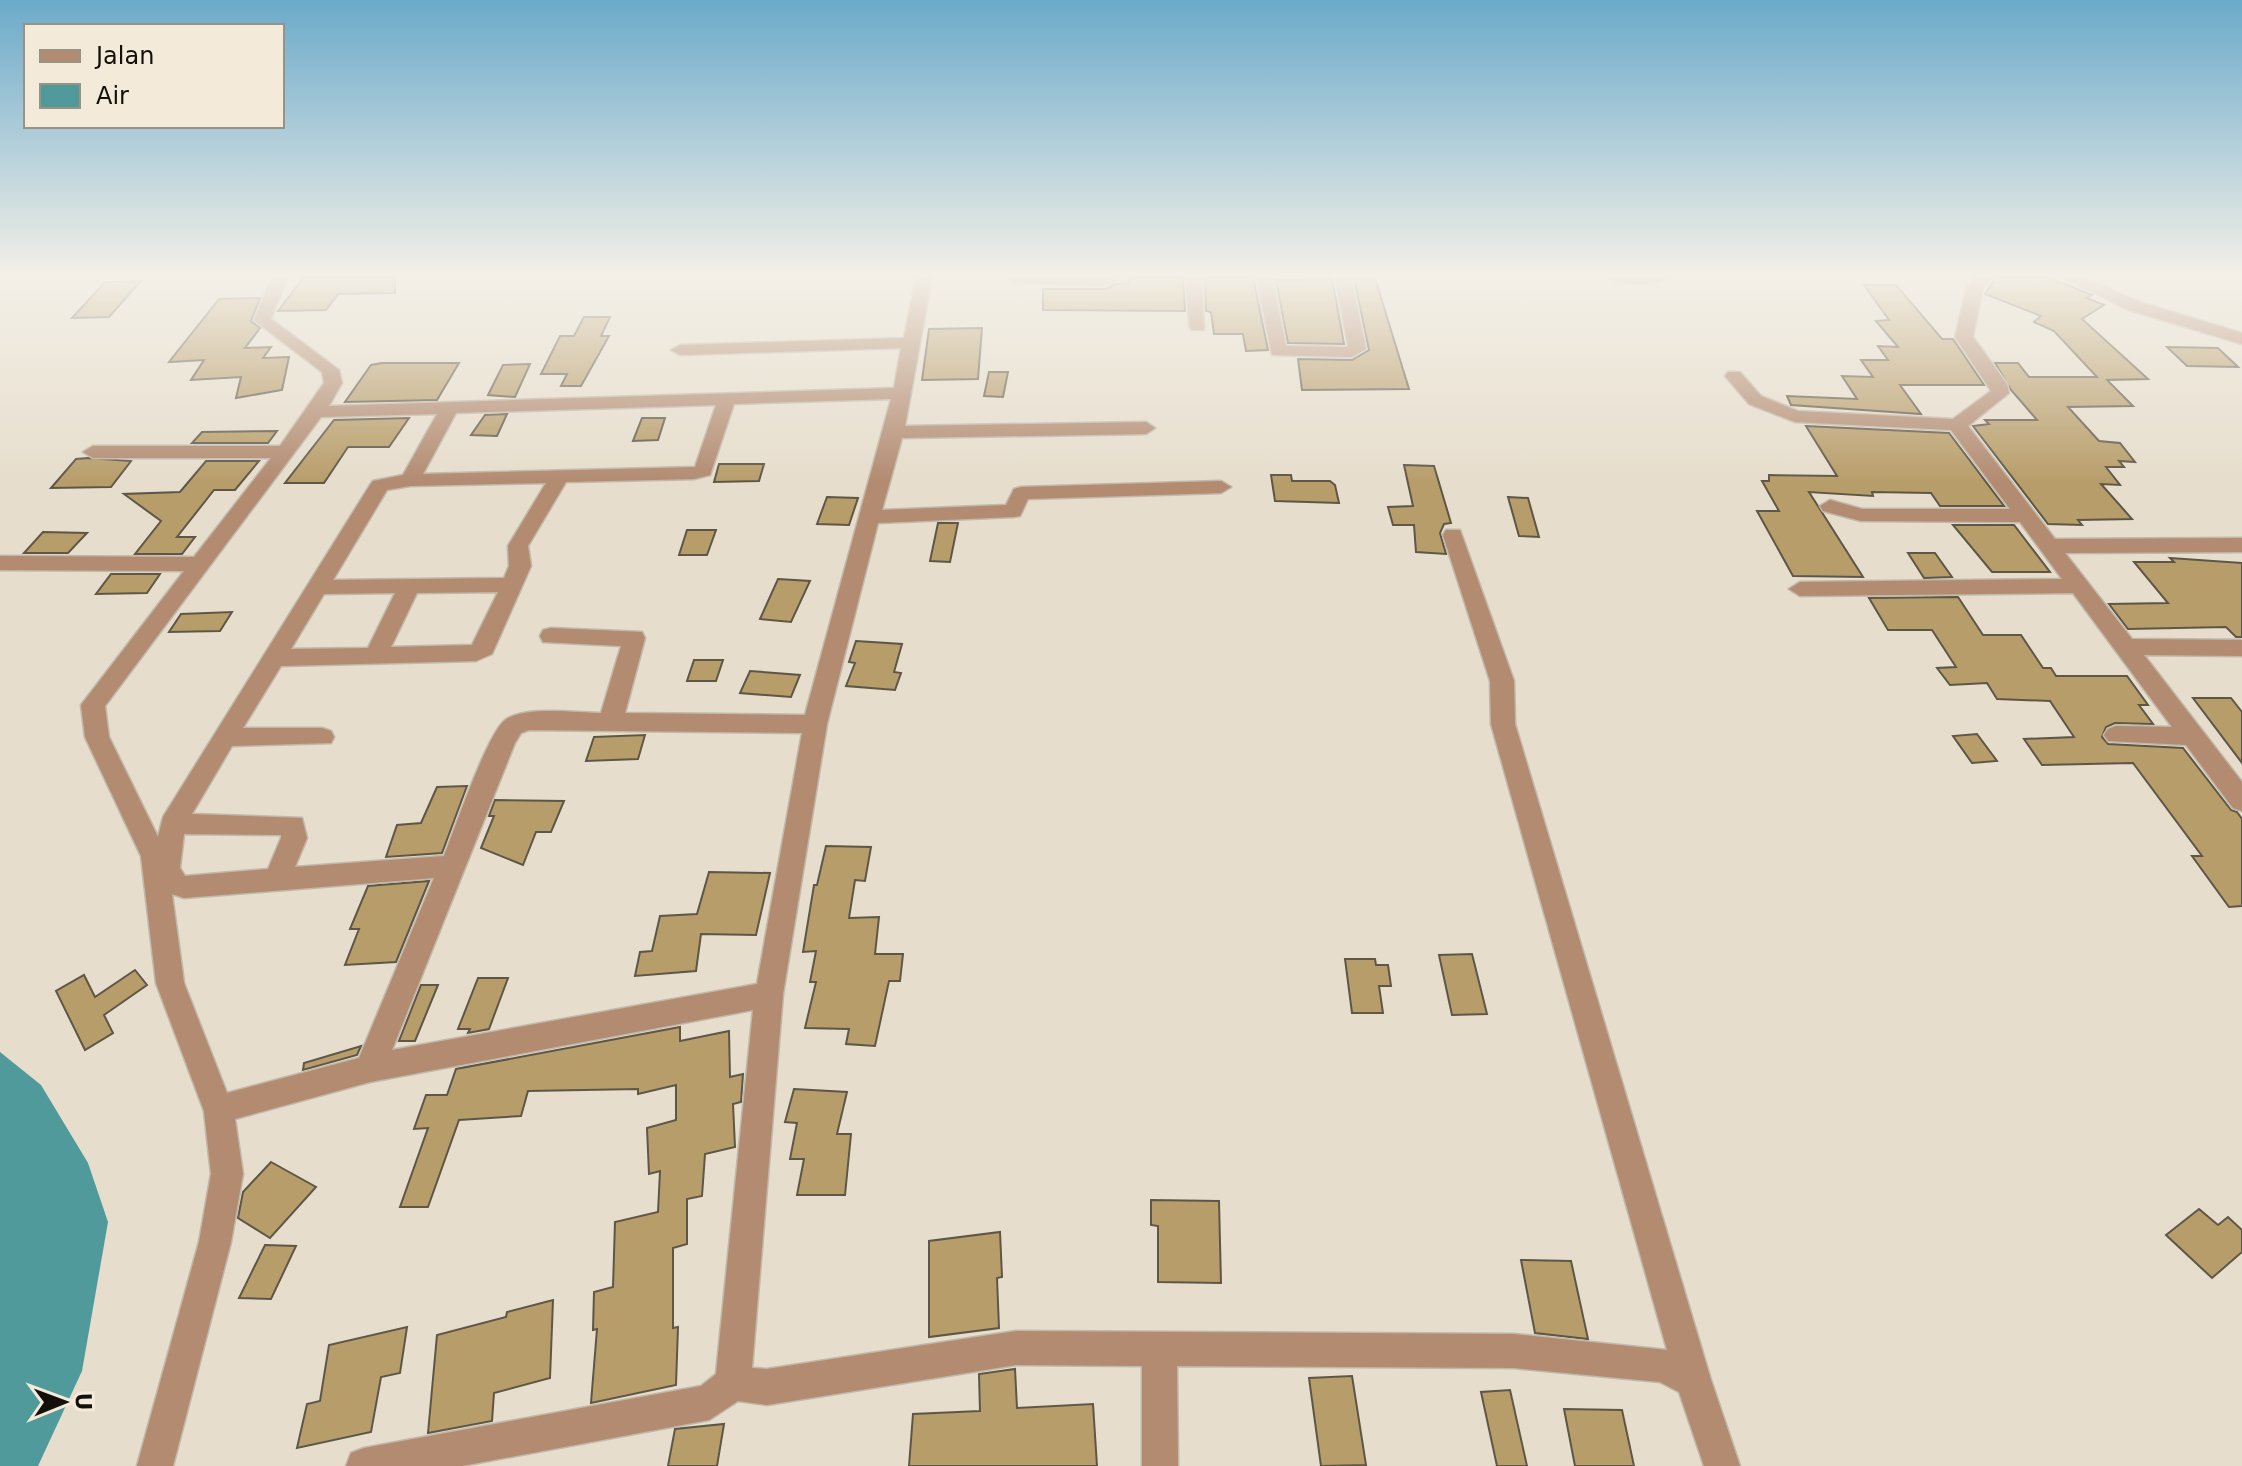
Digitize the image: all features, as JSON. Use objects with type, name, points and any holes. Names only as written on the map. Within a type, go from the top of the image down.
[{"type":"street","points":[[155,1466],[217,1229],[227,1174],[219,1111],[170,983],[154,856],[97,737],[94,718],[96,700],[316,412],[333,383],[330,370],[297,345]]},
{"type":"street","points":[[680,350],[831,345]]},
{"type":"street","points":[[733,1383],[769,994],[815,724],[894,432],[911,345]]},
{"type":"street","points":[[1277,345],[1278,351],[1352,352],[1357,349],[1356,345]]},
{"type":"street","points":[[1734,376],[1755,400],[1795,416],[1957,425],[2000,393],[1998,384],[1970,345]]},
{"type":"street","points":[[316,412],[902,393]]},
{"type":"street","points":[[453,866],[184,887],[172,882],[167,868],[172,824],[227,737],[271,658],[380,485],[410,480],[703,471],[727,398]]},
{"type":"street","points":[[410,480],[449,408]]},
{"type":"street","points":[[1957,425],[2192,736],[2231,771],[2242,801]]},
{"type":"street","points":[[894,432],[1146,428]]},
{"type":"street","points":[[93,452],[285,452]]},
{"type":"street","points":[[271,658],[476,653],[484,648],[520,566],[516,553],[518,546],[560,476]]},
{"type":"street","points":[[870,517],[1013,511],[1021,493],[1221,487]]},
{"type":"street","points":[[1830,506],[1861,515],[2026,516]]},
{"type":"street","points":[[1453,535],[1502,690],[1503,724],[1693,1380],[1722,1466]]},
{"type":"street","points":[[2049,546],[2242,545]]},
{"type":"street","points":[[0,563],[200,564]]},
{"type":"street","points":[[316,587],[512,585]]},
{"type":"street","points":[[375,656],[410,586]]},
{"type":"street","points":[[1800,589],[2078,586]]},
{"type":"street","points":[[551,636],[634,638],[611,721]]},
{"type":"street","points":[[2125,647],[2242,648]]},
{"type":"street","points":[[370,1068],[504,741],[513,727],[527,721],[815,724]]},
{"type":"street","points":[[2116,735],[2192,736]]},
{"type":"street","points":[[227,737],[322,737]]},
{"type":"street","points":[[172,824],[293,825],[294,838],[277,880]]},
{"type":"street","points":[[219,1111],[261,1094],[326,1084],[370,1068],[769,994]]},
{"type":"street","points":[[364,1466],[709,1402],[733,1383],[767,1387],[1016,1348],[1514,1351],[1662,1365],[1693,1380]]},
{"type":"street","points":[[1159,1349],[1160,1466]]},
{"type":"water","points":[[0,1052],[41,1085],[88,1163],[108,1222],[82,1371],[38,1466],[0,1466]]},
{"type":"building","points":[[182,345],[271,347],[263,358],[289,357],[282,390],[236,398],[241,377],[191,380],[204,360],[169,362]]},
{"type":"building","points":[[555,345],[604,345],[581,386],[561,386],[567,374],[541,374]]},
{"type":"building","points":[[927,345],[981,345],[978,379],[922,380]]},
{"type":"building","points":[[1245,345],[1267,345],[1268,350],[1246,351]]},
{"type":"building","points":[[1368,345],[1396,345],[1409,389],[1302,390],[1298,359],[1352,360],[1369,350]]},
{"type":"building","points":[[1957,345],[1984,385],[1900,385],[1921,414],[1791,405],[1787,396],[1857,399],[1842,376],[1873,377],[1861,360],[1888,360],[1878,346]]},
{"type":"building","points":[[2067,345],[2111,345],[2148,379],[2107,380],[2133,406],[2068,407],[2099,441],[2120,443],[2135,462],[2119,461],[2124,467],[2106,467],[2120,485],[2101,484],[2132,519],[2078,520],[2082,525],[2048,524],[1973,426],[1989,424],[1985,420],[2037,420],[2011,390],[1995,363],[2018,363],[2029,377],[2097,377]]},
{"type":"building","points":[[2167,347],[2218,348],[2238,367],[2187,366]]},
{"type":"building","points":[[459,363],[437,400],[345,402],[371,365]]},
{"type":"building","points":[[530,364],[515,397],[488,395],[503,365]]},
{"type":"building","points":[[989,372],[1008,372],[1003,397],[984,396]]},
{"type":"building","points":[[507,414],[497,436],[471,435],[485,415]]},
{"type":"building","points":[[409,418],[389,447],[348,447],[324,483],[285,483],[334,420]]},
{"type":"building","points":[[642,418],[665,418],[658,440],[633,441]]},
{"type":"building","points":[[1806,426],[1949,433],[2004,506],[1940,506],[1931,493],[1872,492],[1873,496],[1809,492],[1863,577],[1793,576],[1757,511],[1779,511],[1762,481],[1769,481],[1769,475],[1837,476]]},
{"type":"building","points":[[277,431],[268,443],[192,443],[202,432]]},
{"type":"building","points":[[76,459],[131,461],[111,487],[51,488]]},
{"type":"building","points":[[206,461],[259,461],[235,490],[214,490],[177,537],[195,537],[182,554],[135,554],[161,521],[124,494],[180,492]]},
{"type":"building","points":[[719,464],[764,464],[759,481],[714,482]]},
{"type":"building","points":[[1404,465],[1434,466],[1451,523],[1444,524],[1440,533],[1446,554],[1416,552],[1414,525],[1393,525],[1388,507],[1413,506]]},
{"type":"building","points":[[1271,475],[1291,475],[1292,481],[1330,481],[1335,485],[1339,503],[1275,501]]},
{"type":"building","points":[[827,497],[858,498],[849,525],[817,524]]},
{"type":"building","points":[[1508,497],[1528,498],[1539,537],[1519,536]]},
{"type":"building","points":[[938,523],[958,523],[950,562],[930,561]]},
{"type":"building","points":[[1953,525],[2014,525],[2050,572],[1992,572]]},
{"type":"building","points":[[687,530],[716,530],[707,555],[679,555]]},
{"type":"building","points":[[43,532],[87,533],[68,553],[24,553]]},
{"type":"building","points":[[1908,553],[1935,553],[1952,577],[1924,578]]},
{"type":"building","points":[[2170,558],[2242,563],[2242,637],[2236,637],[2226,627],[2128,629],[2109,604],[2168,603],[2134,562],[2174,562]]},
{"type":"building","points":[[111,574],[160,574],[147,593],[96,594]]},
{"type":"building","points":[[778,579],[810,581],[791,622],[760,619]]},
{"type":"building","points":[[1958,597],[1983,635],[2021,635],[2043,668],[2051,668],[2056,676],[2127,676],[2148,705],[2139,705],[2153,724],[2115,723],[2106,727],[2102,737],[2108,744],[2183,748],[2231,810],[2237,812],[2242,819],[2242,906],[2229,907],[2192,856],[2202,856],[2133,763],[2042,765],[2024,739],[2074,737],[2050,701],[1997,699],[1987,683],[1950,685],[1937,668],[1956,667],[1932,630],[1888,630],[1869,598]]},
{"type":"building","points":[[232,612],[220,631],[169,632],[181,614]]},
{"type":"building","points":[[856,641],[902,644],[894,672],[901,673],[895,690],[846,686],[855,663],[849,662]]},
{"type":"building","points":[[694,660],[723,660],[716,681],[687,681]]},
{"type":"building","points":[[750,671],[800,675],[791,697],[740,693]]},
{"type":"building","points":[[2193,698],[2231,698],[2242,712],[2242,763]]},
{"type":"building","points":[[1977,734],[1997,761],[1972,763],[1953,736]]},
{"type":"building","points":[[645,735],[638,759],[586,761],[594,737]]},
{"type":"building","points":[[467,786],[442,853],[386,857],[397,825],[421,823],[437,787]]},
{"type":"building","points":[[495,800],[564,801],[551,832],[536,832],[523,865],[481,848],[494,816],[489,816]]},
{"type":"building","points":[[826,846],[871,847],[865,881],[855,880],[849,918],[879,917],[875,954],[903,954],[900,981],[889,981],[875,1046],[846,1044],[849,1029],[805,1028],[816,982],[810,982],[816,951],[803,952],[814,885],[817,885]]},
{"type":"building","points":[[709,872],[770,873],[756,935],[701,934],[696,971],[635,976],[640,952],[652,951],[660,916],[697,914]]},
{"type":"building","points":[[429,881],[396,962],[345,965],[359,929],[350,929],[368,886]]},
{"type":"building","points":[[1472,954],[1487,1014],[1452,1015],[1439,955]]},
{"type":"building","points":[[1345,959],[1375,959],[1376,965],[1388,965],[1391,986],[1379,986],[1383,1013],[1352,1013]]},
{"type":"building","points":[[135,970],[147,985],[104,1015],[113,1033],[85,1050],[56,991],[84,975],[95,997]]},
{"type":"building","points":[[478,978],[508,978],[489,1029],[468,1033],[470,1029],[458,1029]]},
{"type":"building","points":[[421,985],[438,985],[415,1041],[399,1041]]},
{"type":"building","points":[[680,1027],[680,1041],[729,1031],[730,1077],[743,1074],[741,1102],[733,1104],[735,1147],[705,1154],[702,1196],[687,1199],[687,1244],[673,1248],[673,1328],[678,1327],[676,1385],[591,1403],[597,1329],[593,1330],[594,1292],[613,1287],[615,1222],[658,1212],[660,1171],[649,1174],[647,1128],[676,1120],[676,1085],[638,1094],[638,1089],[528,1091],[521,1116],[459,1120],[428,1207],[400,1207],[428,1128],[414,1129],[426,1095],[447,1095],[456,1069]]},
{"type":"building","points":[[361,1046],[357,1055],[303,1070],[304,1063]]},
{"type":"building","points":[[794,1089],[847,1092],[837,1134],[851,1134],[845,1195],[797,1195],[804,1159],[790,1159],[797,1123],[785,1122]]},
{"type":"building","points":[[271,1162],[316,1187],[270,1238],[238,1218],[243,1192]]},
{"type":"building","points":[[1151,1200],[1219,1201],[1221,1283],[1158,1282],[1158,1226],[1151,1225]]},
{"type":"building","points":[[2199,1209],[2218,1225],[2228,1217],[2242,1230],[2242,1252],[2212,1278],[2166,1235]]},
{"type":"building","points":[[1000,1232],[1002,1277],[997,1278],[999,1328],[929,1337],[929,1241]]},
{"type":"building","points":[[265,1245],[296,1246],[271,1299],[239,1298]]},
{"type":"building","points":[[1521,1260],[1571,1261],[1588,1339],[1535,1333]]},
{"type":"building","points":[[553,1300],[550,1378],[494,1393],[492,1421],[428,1433],[437,1335],[506,1317],[507,1312]]},
{"type":"building","points":[[407,1327],[400,1373],[381,1377],[371,1432],[297,1448],[307,1404],[320,1401],[329,1345]]},
{"type":"building","points":[[1015,1369],[1017,1408],[1093,1404],[1097,1466],[909,1466],[913,1414],[980,1411],[979,1374]]},
{"type":"building","points":[[1352,1376],[1366,1465],[1321,1466],[1309,1378]]},
{"type":"building","points":[[1510,1390],[1527,1466],[1497,1466],[1481,1392]]},
{"type":"building","points":[[1564,1409],[1622,1410],[1634,1466],[1575,1466]]},
{"type":"building","points":[[724,1424],[717,1466],[668,1466],[675,1429]]}]
